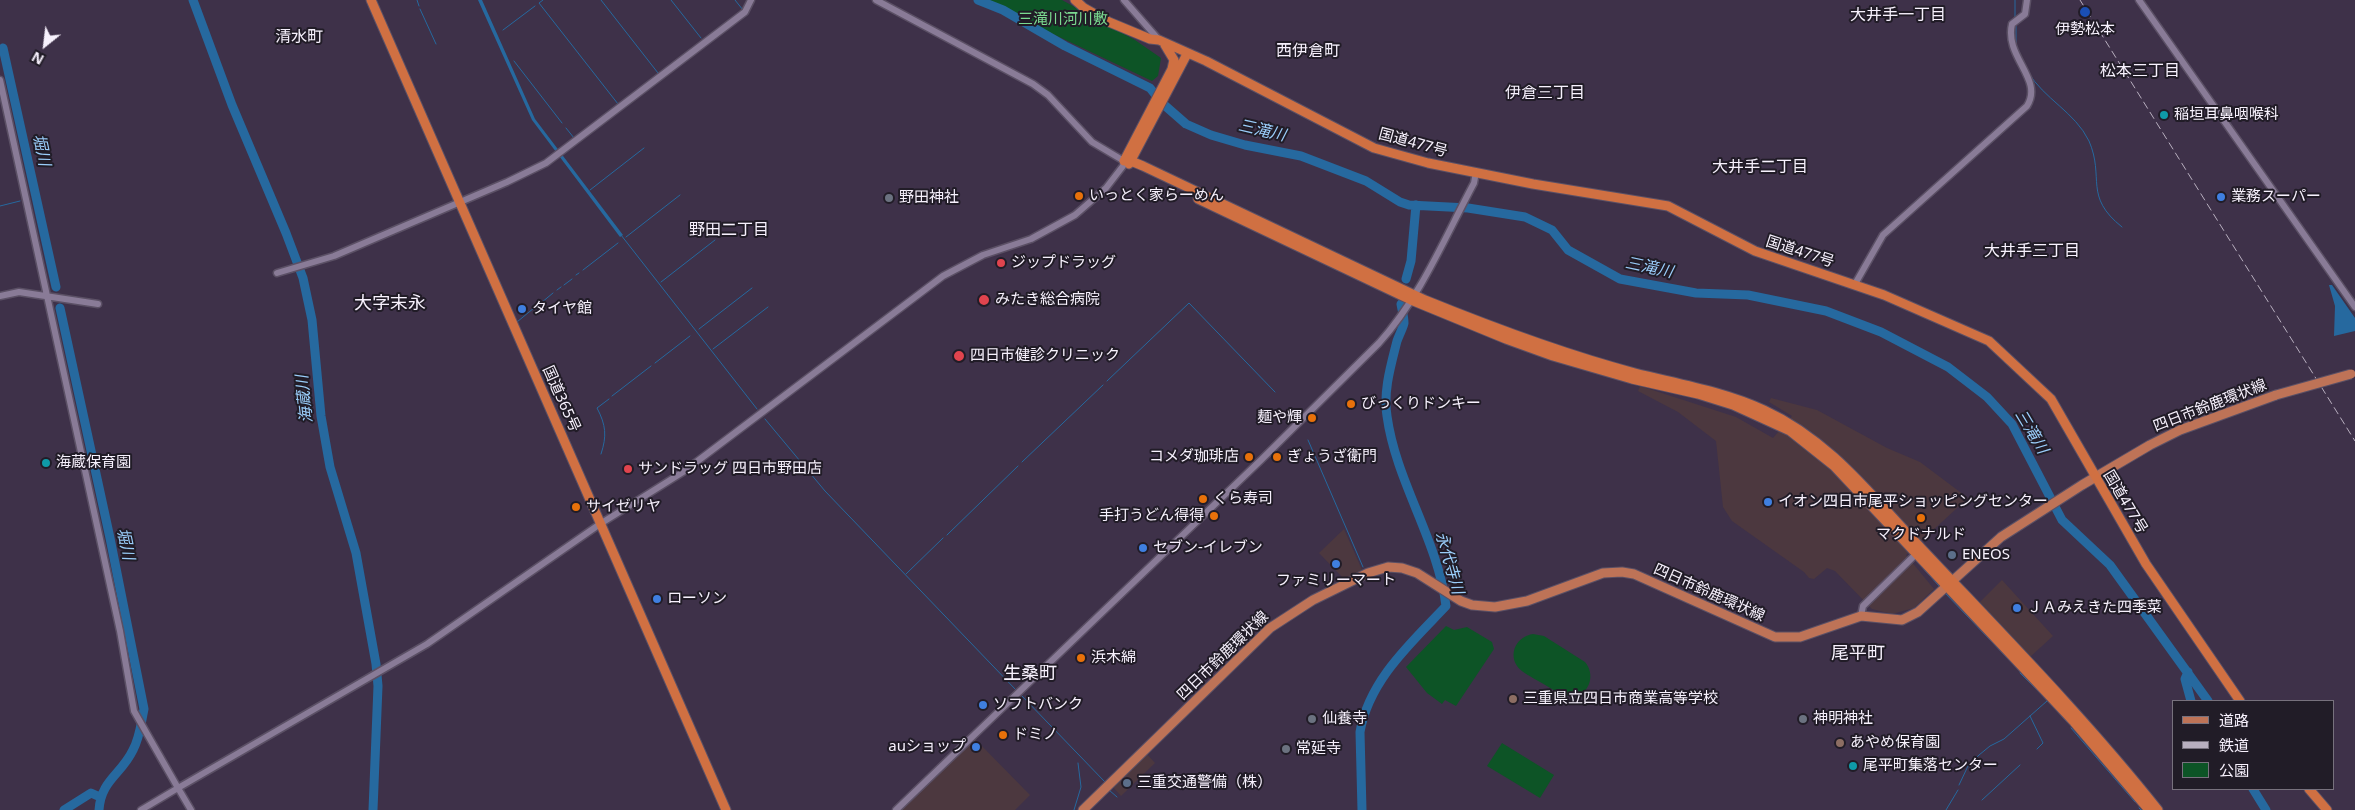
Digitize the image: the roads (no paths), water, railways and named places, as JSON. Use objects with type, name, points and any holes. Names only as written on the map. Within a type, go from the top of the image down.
[{"type":"highway","name":"国道365号","points":[[371,0],[726,810]]},
{"type":"highway","name":"国道477号","points":[[1075,0],[1084,8],[1125,30],[1233,74],[1374,148],[1428,164],[1668,206],[1754,251],[1855,284],[1940,317],[1977,334],[1995,346],[2050,399],[2094,478],[2146,564],[2239,700]]},
{"type":"highway","points":[[1127,163],[1172,69],[1174,60],[1164,45]]},
{"type":"highway","points":[[1136,145],[1186,56]]},
{"type":"highway","points":[[1127,163],[1208,197],[1467,324],[1553,356],[1632,379],[1698,394],[1756,414],[1790,432],[1824,456],[1916,554],[1949,583],[2079,717],[2158,810]]},
{"type":"highway","points":[[1127,163],[1254,226],[1412,297],[1560,350],[1637,373],[1699,387],[1765,410],[1806,434],[1832,454],[2074,722],[2150,810]]},
{"type":"highway","points":[[1208,197],[1250,220],[1254,226]]},
{"type":"highway","points":[[2310,790],[2327,810]]},
{"type":"main road","name":"四日市鈴鹿環状線","points":[[1083,810],[1259,638],[1291,613],[1368,573],[1388,567],[1402,568],[1417,573],[1443,590],[1472,605],[1503,607],[1600,574],[1622,572],[1634,574],[1775,637],[1800,637],[1862,616],[1902,620],[1910,618],[2001,537],[2036,513],[2094,478],[2212,417],[2276,395],[2353,373]]},
{"type":"main road","points":[[2154,446],[2242,401],[2276,395]]},
{"type":"main road","points":[[2159,435],[2210,418]]},
{"type":"street","points":[[277,273],[331,257],[526,174],[558,154],[745,12],[751,0]]},
{"type":"street","points":[[141,810],[427,644],[600,524],[710,453],[957,267],[983,255],[1031,239],[1075,215],[1106,188],[1127,163],[1092,142],[1048,95],[1033,84],[876,0]]},
{"type":"street","points":[[1124,0],[1164,45]]},
{"type":"street","points":[[1855,284],[1884,235],[2027,106],[2032,98],[2030,83],[2016,57],[2010,40],[2016,22],[2025,14],[2027,0]]},
{"type":"street","points":[[2139,0],[2355,307]]},
{"type":"street","points":[[0,80],[120,631],[134,710],[191,810]]},
{"type":"street","points":[[896,810],[1261,460],[1378,343],[1398,320],[1412,297],[1474,183],[1476,172]]},
{"type":"street","points":[[0,296],[18,292],[98,304]]},
{"type":"street","points":[[1862,616],[1863,606],[1916,554]]},
{"type":"water","points":[[478,0],[482,0],[535,119],[623,235],[620,237],[532,120]]},
{"type":"water","points":[[2329,285],[2332,285],[2355,318],[2355,331],[2334,336],[2335,306]]},
{"type":"waterway","name":"海蔵川","points":[[193,0],[232,105],[303,278],[312,320],[321,416],[330,467],[356,553],[376,664],[378,686],[373,810]]},
{"type":"waterway","points":[[417,0],[419,6]]},
{"type":"waterway","points":[[543,0],[539,3],[618,104]]},
{"type":"waterway","points":[[601,0],[658,73]]},
{"type":"waterway","points":[[671,0],[701,38]]},
{"type":"waterway","points":[[735,0],[743,10]]},
{"type":"waterway","name":"三滝川","points":[[978,0],[1003,10],[1065,46],[1150,88],[1162,103],[1186,124],[1211,135],[1245,145],[1301,156],[1366,181],[1400,202],[1409,205],[1468,208],[1525,217],[1552,230],[1568,250],[1620,279],[1696,293],[1748,295],[1826,311],[1881,332],[1948,367],[1987,397],[2012,424],[2062,520],[2110,565],[2207,700]]},
{"type":"waterway","points":[[2015,0],[2015,18]]},
{"type":"waterway","points":[[503,30],[535,6]]},
{"type":"waterway","points":[[420,9],[436,44]]},
{"type":"waterway","points":[[2016,25],[2016,46]]},
{"type":"waterway","name":"堀川","points":[[3,48],[56,287]]},
{"type":"waterway","points":[[514,61],[562,123]]},
{"type":"waterway","points":[[2028,72],[2042,90],[2083,131],[2089,141],[2093,154],[2097,186],[2103,206],[2110,216],[2122,227]]},
{"type":"waterway","points":[[566,128],[574,138]]},
{"type":"waterway","points":[[590,190],[644,148]]},
{"type":"waterway","points":[[626,237],[680,195]]},
{"type":"waterway","points":[[0,206],[20,201]]},
{"type":"waterway","name":"永代寺川","points":[[1406,279],[1411,261],[1416,205]]},
{"type":"waterway","points":[[621,235],[757,409]]},
{"type":"waterway","points":[[661,282],[715,240]]},
{"type":"waterway","points":[[583,270],[618,243]]},
{"type":"waterway","points":[[564,285],[572,279]]},
{"type":"waterway","points":[[557,290],[561,287]]},
{"type":"waterway","points":[[699,329],[752,288]]},
{"type":"waterway","points":[[541,303],[553,293]]},
{"type":"waterway","points":[[1107,381],[1189,303],[1275,392]]},
{"type":"waterway","name":"永代寺川","points":[[1362,810],[1360,732],[1365,713],[1372,696],[1393,663],[1446,606],[1435,558],[1399,464],[1387,416],[1388,378],[1397,341],[1404,323],[1401,304]]},
{"type":"waterway","points":[[713,349],[768,307]]},
{"type":"waterway","name":"堀川","points":[[60,308],[110,538],[144,709],[135,745],[128,759],[103,791],[99,810]]},
{"type":"waterway","points":[[517,322],[534,308]]},
{"type":"waterway","points":[[655,363],[690,336]]},
{"type":"waterway","points":[[612,396],[651,366]]},
{"type":"waterway","points":[[1022,462],[1103,385]]},
{"type":"waterway","points":[[601,454],[605,431],[597,408],[609,399]]},
{"type":"waterway","points":[[765,419],[825,491],[1016,690]]},
{"type":"waterway","points":[[1308,440],[1363,567]]},
{"type":"waterway","points":[[947,535],[1018,466]]},
{"type":"waterway","points":[[906,574],[943,538]]},
{"type":"waterway","points":[[1915,559],[1939,586]]},
{"type":"waterway","points":[[1945,593],[2017,668]]},
{"type":"waterway","name":"三滝川","points":[[2188,672],[2185,679],[2191,700]]},
{"type":"waterway","points":[[2020,673],[2055,708]]},
{"type":"waterway","points":[[1022,696],[1105,782]]},
{"type":"waterway","points":[[1959,785],[1968,766],[1979,755],[1990,746],[2004,739],[2047,701]]},
{"type":"waterway","points":[[2061,715],[2067,722]]},
{"type":"waterway","points":[[2030,716],[2043,743],[2037,749]]},
{"type":"waterway","points":[[2071,728],[2135,802]]},
{"type":"waterway","points":[[1074,810],[1081,787],[1078,763]]},
{"type":"waterway","points":[[1982,800],[2020,765]]},
{"type":"waterway","points":[[1109,790],[1117,797]]},
{"type":"waterway","points":[[1946,810],[1958,790]]},
{"type":"waterway","name":"三滝川","points":[[2254,790],[2266,810]]},
{"type":"waterway","name":"堀川","points":[[64,810],[91,793],[100,797]]},
{"type":"railway","points":[[2080,0],[2355,441]]},
{"type":"place","name":"伊勢松本","points":[[2085,12]]},
{"type":"place","name":"稲垣耳鼻咽喉科","points":[[2164,115]]},
{"type":"place","name":"いっとく家らーめん","points":[[1079,196]]},
{"type":"place","name":"業務スーパー","points":[[2221,197]]},
{"type":"place","name":"野田神社","points":[[889,198]]},
{"type":"place","name":"ジップドラッグ","points":[[1001,263]]},
{"type":"place","name":"みたき総合病院","points":[[984,300]]},
{"type":"place","name":"タイヤ館","points":[[522,309]]},
{"type":"place","name":"四日市健診クリニック","points":[[959,356]]},
{"type":"place","name":"びっくりドンキー","points":[[1351,404]]},
{"type":"place","name":"麺や輝","points":[[1312,418]]},
{"type":"place","name":"コメダ珈琲店","points":[[1249,457]]},
{"type":"place","name":"ぎょうざ衛門","points":[[1277,457]]},
{"type":"place","name":"海蔵保育園","points":[[46,463]]},
{"type":"place","name":"サンドラッグ 四日市野田店","points":[[628,469]]},
{"type":"place","name":"くら寿司","points":[[1203,499]]},
{"type":"place","name":"イオン四日市尾平ショッピングセンター","points":[[1768,502]]},
{"type":"place","name":"サイゼリヤ","points":[[576,507]]},
{"type":"place","name":"手打うどん得得","points":[[1214,516]]},
{"type":"place","name":"マクドナルド","points":[[1921,518]]},
{"type":"place","name":"セブン-イレブン","points":[[1143,548]]},
{"type":"place","name":"ENEOS","points":[[1952,555]]},
{"type":"place","name":"ファミリーマート","points":[[1336,564]]},
{"type":"place","name":"ローソン","points":[[657,599]]},
{"type":"place","name":"ＪＡみえきた四季菜","points":[[2017,608]]},
{"type":"place","name":"浜木綿","points":[[1081,658]]},
{"type":"place","name":"三重県立四日市商業高等学校","points":[[1513,699]]},
{"type":"place","name":"ソフトバンク","points":[[983,705]]},
{"type":"place","name":"仙養寺","points":[[1312,719]]},
{"type":"place","name":"神明神社","points":[[1803,719]]},
{"type":"place","name":"ドミノ","points":[[1003,735]]},
{"type":"place","name":"あやめ保育園","points":[[1840,743]]},
{"type":"place","name":"auショップ","points":[[976,747]]},
{"type":"place","name":"常延寺","points":[[1286,749]]},
{"type":"place","name":"尾平町集落センター","points":[[1853,766]]},
{"type":"place","name":"三重交通警備（株）","points":[[1127,783]]},
{"type":"district","name":"大井手一丁目","points":[[1898,15]]},
{"type":"district","name":"清水町","points":[[299,37]]},
{"type":"district","name":"西伊倉町","points":[[1308,51]]},
{"type":"district","name":"松本三丁目","points":[[2140,71]]},
{"type":"district","name":"伊倉三丁目","points":[[1545,93]]},
{"type":"district","name":"大井手二丁目","points":[[1760,167]]},
{"type":"district","name":"野田二丁目","points":[[729,230]]},
{"type":"district","name":"大井手三丁目","points":[[2032,251]]},
{"type":"district","name":"大字末永","points":[[390,304]]},
{"type":"district","name":"尾平町","points":[[1858,654]]},
{"type":"district","name":"生桑町","points":[[1030,674]]},
{"type":"park label","name":"三滝川河川敷","points":[[1063,20]]}]
